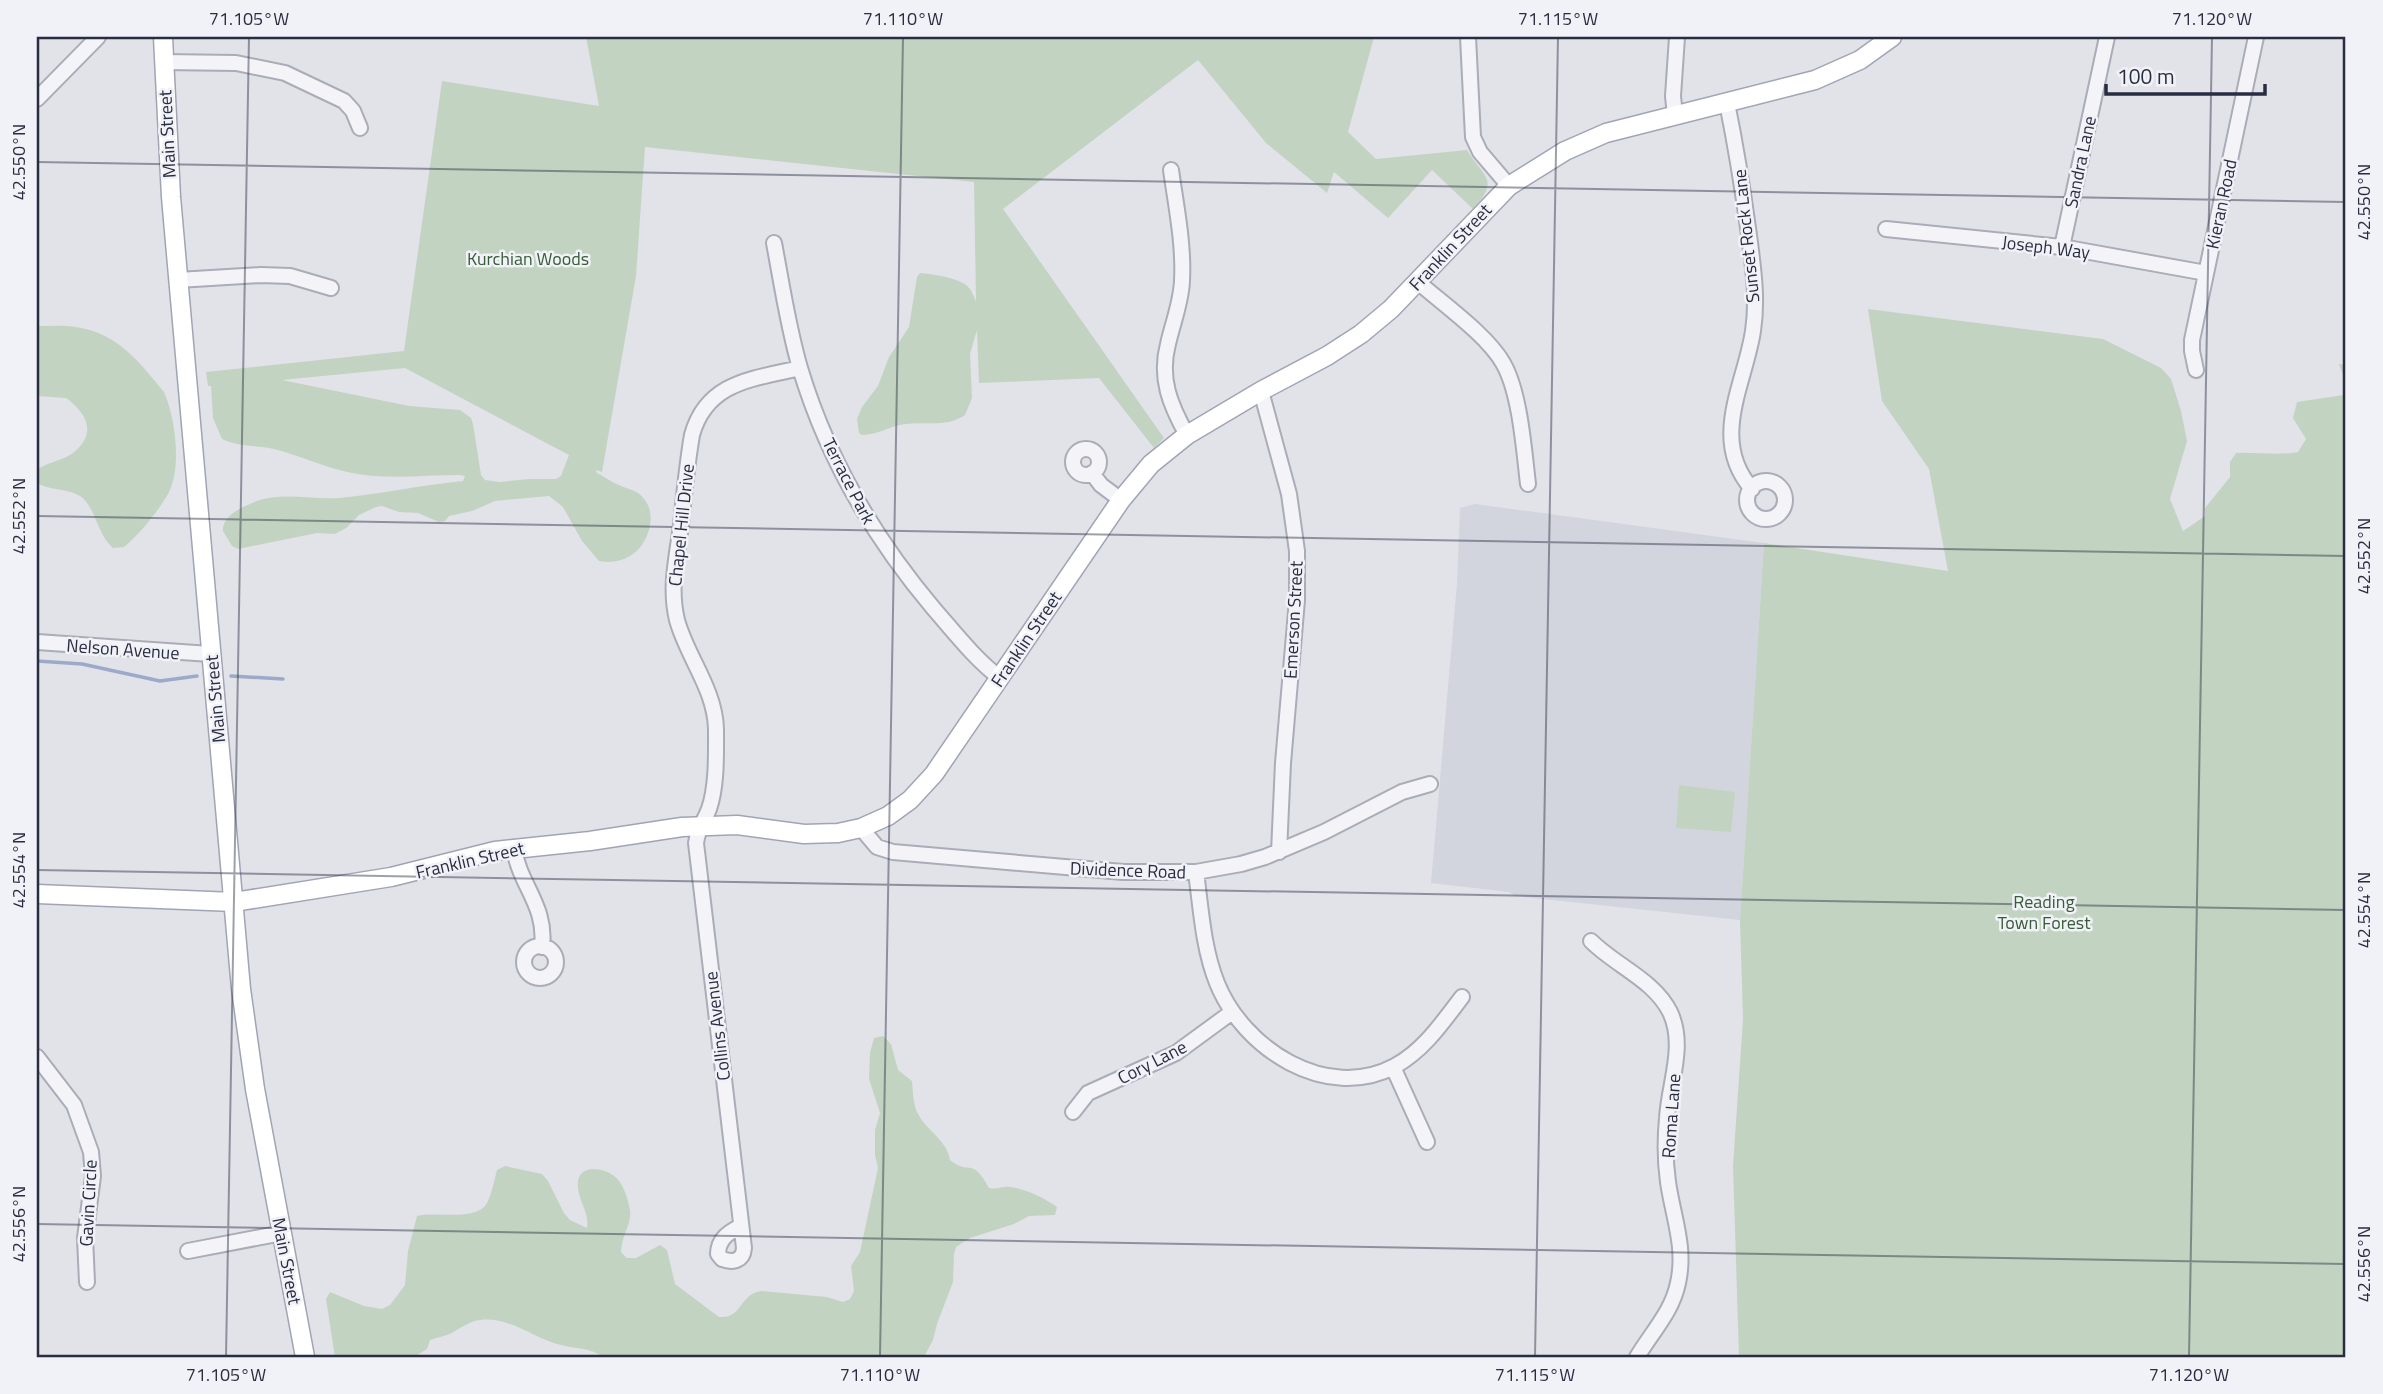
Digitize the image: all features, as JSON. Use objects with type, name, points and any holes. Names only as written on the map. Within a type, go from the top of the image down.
[{"type":"main road","name":"Main Street","points":[[163,37],[178,280],[241,989],[250,1056],[305,1357]]},
{"type":"main road","name":"Franklin Street","points":[[37,894],[234,902],[391,877],[514,848],[699,826],[737,825],[817,834],[861,828],[899,809],[923,787],[945,760],[1121,500],[1151,464],[1187,435],[1354,340],[1391,309],[1509,186],[1541,164],[1578,144],[1606,133],[1832,74],[1860,60],[1892,37]]},
{"type":"street","points":[[38,96],[98,37]]},
{"type":"street","points":[[1468,37],[1474,137],[1480,152],[1509,186]]},
{"type":"street","points":[[1675,116],[1673,96],[1677,37]]},
{"type":"street","name":"Sandra Lane","points":[[2062,247],[2107,37]]},
{"type":"street","name":"Kieran Road","points":[[2196,370],[2192,344],[2256,37]]},
{"type":"street","points":[[163,62],[236,63],[285,73],[344,101],[353,111],[360,128]]},
{"type":"street","name":"Sunset Rock Lane","points":[[1727,103],[1755,288],[1751,341],[1733,403],[1731,435],[1737,463],[1752,489]]},
{"type":"street","points":[[1171,170],[1180,235],[1182,279],[1164,377],[1169,401],[1187,435]]},
{"type":"street","name":"Joseph Way","points":[[1886,229],[2062,247],[2206,273]]},
{"type":"street","name":"Terrace Park","points":[[774,243],[800,368],[842,472],[897,565],[951,629],[986,667],[1000,678]]},
{"type":"street","points":[[178,280],[290,276],[331,288]]},
{"type":"street","points":[[1418,282],[1486,342],[1502,361],[1513,390],[1528,484]]},
{"type":"street","name":"Chapel Hill Drive","points":[[699,826],[708,812],[711,798],[716,747],[715,720],[710,698],[679,625],[673,587],[692,435],[704,408],[726,388],[739,382],[800,368]]},
{"type":"street","name":"Emerson Street","points":[[1261,391],[1289,494],[1297,551],[1297,600],[1283,764],[1279,852]]},
{"type":"street","points":[[1092,473],[1099,483],[1121,500]]},
{"type":"street","name":"Nelson Avenue","points":[[37,642],[210,654]]},
{"type":"street","name":"Dividence Road","points":[[861,828],[877,847],[893,852],[1123,872],[1196,872],[1241,864],[1279,852],[1402,792],[1430,784]]},
{"type":"street","name":"Collins Avenue","points":[[699,826],[696,843],[741,1226]]},
{"type":"street","points":[[514,848],[517,865],[540,914],[542,947]]},
{"type":"street","points":[[1196,872],[1209,958],[1218,984],[1232,1012],[1251,1035],[1291,1063],[1315,1073],[1337,1077],[1358,1077],[1393,1067],[1414,1053],[1432,1036],[1462,997]]},
{"type":"street","name":"Roma Lane","points":[[1591,941],[1656,992],[1670,1012],[1677,1036],[1666,1148],[1668,1184],[1681,1243],[1680,1272],[1667,1313],[1637,1357]]},
{"type":"street","name":"Cory Lane","points":[[1073,1112],[1088,1093],[1176,1053],[1232,1012]]},
{"type":"street","name":"Gavin Circle","points":[[37,1057],[74,1105],[91,1152],[93,1176],[85,1238],[87,1282]]},
{"type":"street","points":[[1393,1067],[1427,1142]]},
{"type":"street","points":[[188,1251],[282,1233]]},
{"type":"shaded area","points":[[1475,504],[1764,543],[1740,920],[1515,896],[1509,892],[1431,883],[1457,583],[1460,508]]},
{"type":"green space","name":"Kurchian Woods","points":[[586,37],[1374,37],[1348,132],[1376,159],[1467,150],[1488,184],[1473,209],[1432,170],[1388,218],[1334,172],[1327,193],[1266,143],[1198,60],[1003,209],[1164,438],[1154,448],[1099,378],[979,383],[977,330],[970,354],[972,398],[965,415],[951,421],[905,424],[862,435],[859,433],[857,419],[862,407],[878,386],[889,357],[909,327],[917,277],[920,273],[959,281],[969,288],[976,301],[974,182],[645,147],[636,276],[602,472],[596,470],[612,482],[639,494],[648,506],[649,530],[636,551],[619,561],[599,561],[582,541],[563,507],[549,496],[495,501],[472,511],[449,516],[445,521],[439,522],[418,513],[399,512],[382,506],[359,515],[346,528],[335,534],[317,533],[238,549],[232,546],[223,531],[226,520],[246,506],[267,498],[339,498],[463,481],[465,476],[460,475],[392,477],[352,473],[274,449],[222,439],[213,418],[211,386],[208,386],[206,372],[404,351],[442,81],[599,106]],"holes":[[[405,368],[569,455],[561,476],[556,479],[499,482],[485,480],[481,475],[471,418],[460,410],[409,406],[282,380]]]},
{"type":"green space","name":"Reading Town Forest","points":[[1868,309],[2103,339],[2161,368],[2171,379],[2187,441],[2170,499],[2183,531],[2205,516],[2205,508],[2230,477],[2230,462],[2236,453],[2298,452],[2306,439],[2293,418],[2297,402],[2344,395],[2346,383],[2346,1357],[1739,1357],[1733,1166],[1743,1019],[1740,920],[1764,543],[1948,571],[1929,469],[1882,401]]},
{"type":"green space","points":[[37,326],[76,327],[104,335],[126,350],[146,370],[164,392],[168,402],[176,442],[173,481],[155,514],[124,547],[113,548],[107,542],[90,507],[80,496],[37,483],[37,470],[73,453],[80,446],[85,439],[87,424],[80,411],[66,398],[37,396]]},
{"type":"green space","points":[[2339,364],[2346,365],[2346,383]]},
{"type":"green space","points":[[1679,785],[1735,792],[1731,832],[1676,828]]},
{"type":"green space","points":[[883,1036],[891,1044],[898,1070],[912,1081],[918,1114],[941,1141],[950,1160],[979,1172],[989,1188],[1023,1190],[1057,1207],[1055,1215],[1029,1216],[1014,1224],[970,1238],[956,1247],[953,1282],[933,1340],[924,1357],[603,1357],[587,1350],[548,1341],[510,1324],[480,1320],[430,1340],[427,1349],[414,1357],[335,1357],[326,1299],[330,1292],[364,1306],[382,1309],[390,1305],[405,1285],[408,1251],[417,1216],[465,1214],[482,1209],[489,1199],[497,1170],[505,1166],[542,1174],[564,1213],[570,1220],[587,1228],[587,1216],[578,1187],[580,1176],[593,1169],[614,1176],[622,1186],[630,1210],[621,1252],[627,1258],[636,1258],[660,1245],[667,1250],[675,1284],[719,1317],[727,1317],[737,1311],[748,1297],[761,1291],[827,1297],[843,1302],[850,1299],[854,1291],[851,1266],[860,1252],[878,1168],[875,1130],[880,1113],[869,1079],[870,1053],[874,1038]]},
{"type":"waterway","points":[[37,661],[82,664],[160,681],[197,676]]},
{"type":"waterway","points":[[231,676],[283,679]]}]
